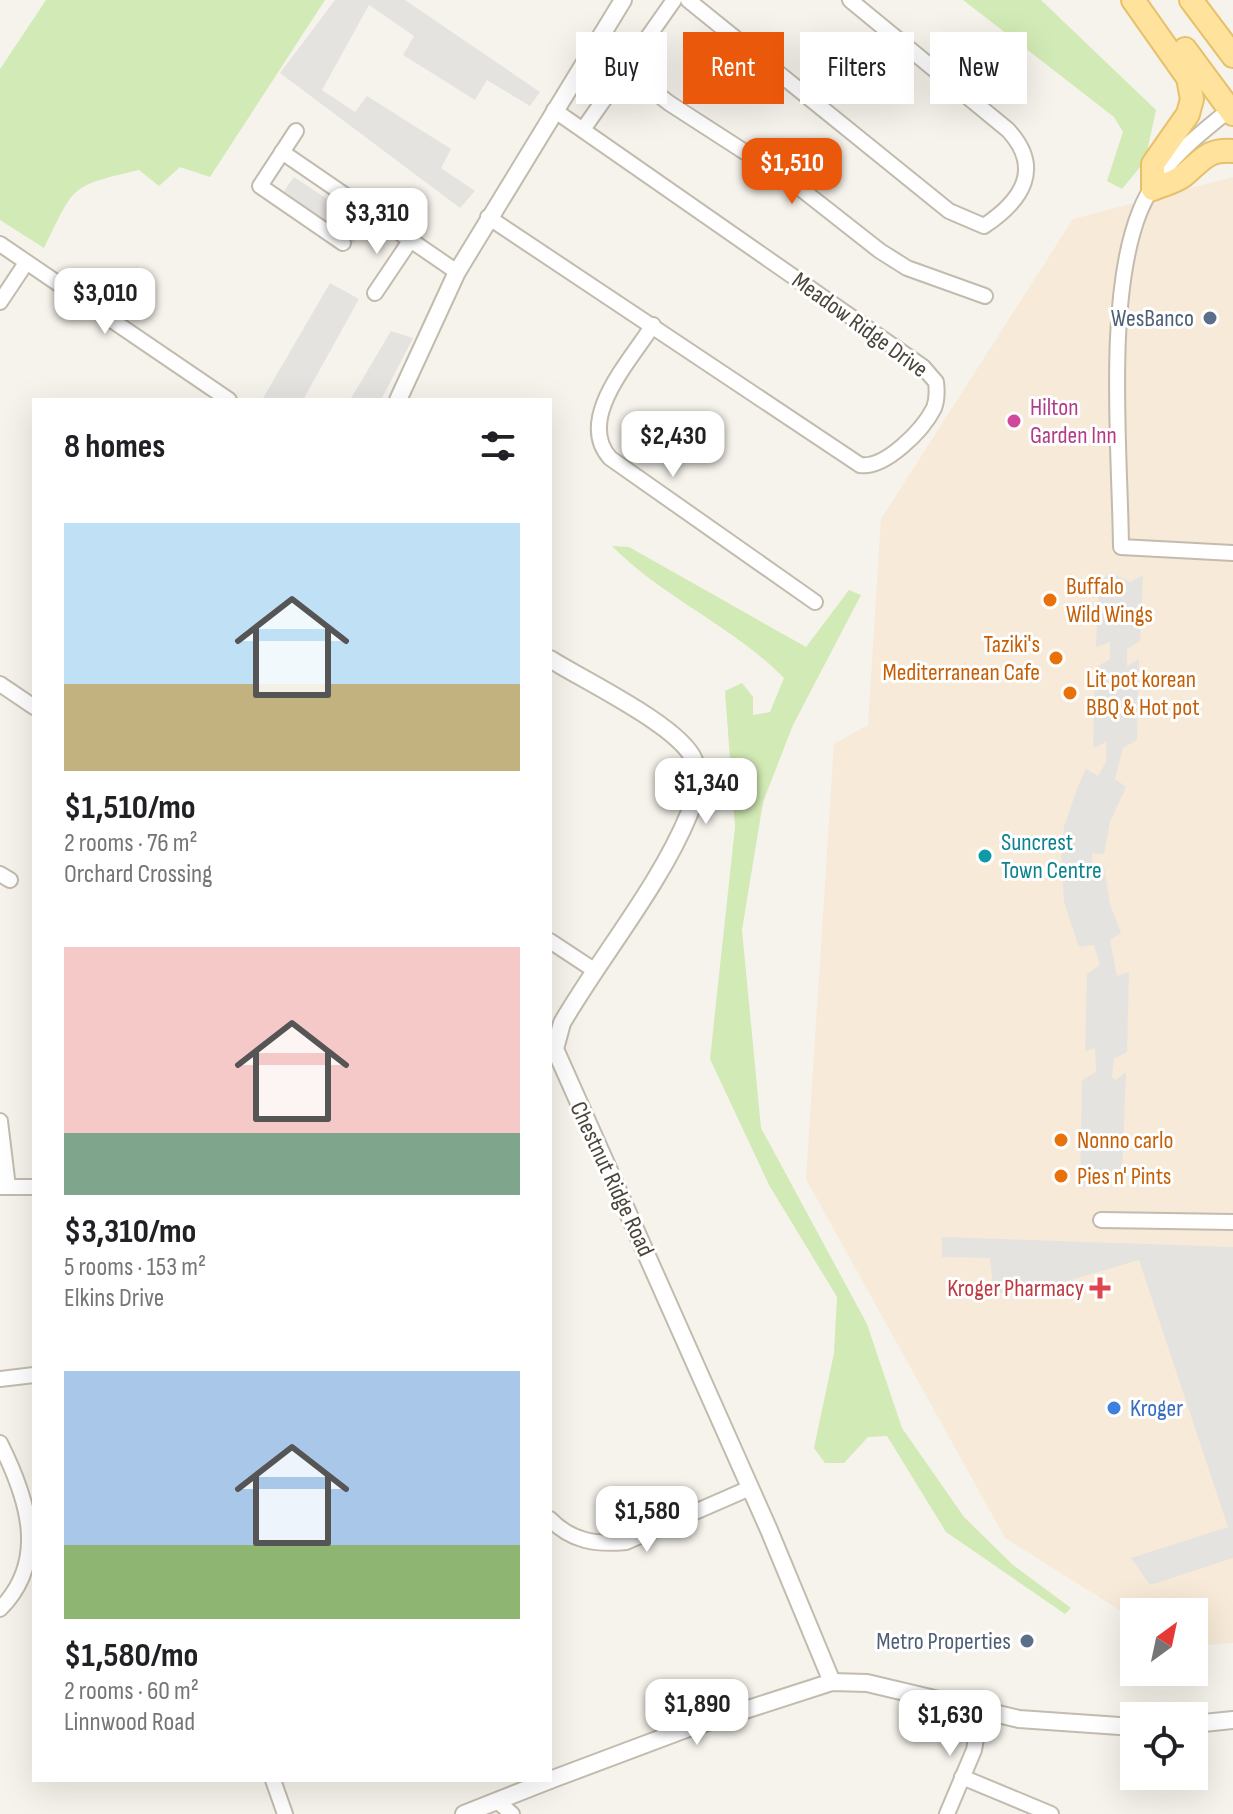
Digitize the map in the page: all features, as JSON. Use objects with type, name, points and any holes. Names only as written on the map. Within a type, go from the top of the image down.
[{"type":"main road","points":[[1133,0],[1188,78],[1192,99],[1188,114],[1153,164],[1153,189],[1181,178],[1204,155],[1218,150],[1233,151]]},
{"type":"main road","points":[[1149,0],[1232,110]]},
{"type":"main road","points":[[1193,3],[1233,28]]},
{"type":"main road","points":[[1193,3],[1233,56]]},
{"type":"street","points":[[399,398],[457,272],[623,0]]},
{"type":"street","points":[[650,32],[674,0]]},
{"type":"street","points":[[688,0],[949,211],[984,226],[1010,203],[1028,173],[1024,148],[1008,130],[850,0]]},
{"type":"street","points":[[667,101],[796,185],[893,260],[985,296]]},
{"type":"street","points":[[584,128],[600,104]]},
{"type":"street","name":"Meadow Ridge Drive","points":[[488,217],[860,465],[872,467],[886,460],[934,408],[936,382],[923,367],[554,110]]},
{"type":"street","points":[[1232,110],[1180,150],[1140,211],[1123,276],[1119,337],[1121,547],[1233,553]]},
{"type":"street","points":[[296,131],[260,186],[343,243]]},
{"type":"street","points":[[282,152],[457,272]]},
{"type":"street","points":[[375,293],[410,241]]},
{"type":"street","points":[[0,244],[78,294],[226,398]]},
{"type":"street","points":[[0,302],[26,263]]},
{"type":"street","points":[[653,325],[605,402],[596,433],[599,447],[610,458],[815,602]]},
{"type":"street","name":"Chestnut Ridge Road","points":[[552,660],[656,723],[680,741],[694,760],[696,783],[690,812],[673,847],[562,1023],[552,1048],[750,1488],[832,1682]]},
{"type":"street","points":[[0,684],[32,706]]},
{"type":"street","points":[[552,942],[594,970]]},
{"type":"street","points":[[0,1121],[4,1187],[32,1187]]},
{"type":"street","points":[[1101,1220],[1233,1222]]},
{"type":"street","points":[[0,1379],[32,1375]]},
{"type":"street","points":[[0,1443],[25,1504],[29,1539],[27,1571],[0,1609]]},
{"type":"street","points":[[552,1520],[579,1539],[605,1544],[626,1542],[750,1488]]},
{"type":"street","points":[[552,1779],[686,1729],[832,1682],[867,1683],[1019,1719],[1120,1726]]},
{"type":"street","points":[[947,1814],[974,1750],[981,1711]]},
{"type":"street","points":[[1208,1723],[1233,1720]]},
{"type":"street","points":[[962,1777],[1051,1814]]},
{"type":"street","points":[[274,1782],[285,1814]]},
{"type":"street","points":[[464,1814],[545,1782]]},
{"type":"street","points":[[497,1801],[512,1814]]},
{"type":"shaded area","points":[[335,0],[405,0],[540,92],[530,106],[487,80],[475,100],[403,55],[414,36],[369,5],[322,90],[355,112],[367,96],[451,149],[441,168],[475,191],[460,208],[280,73]]},
{"type":"shaded area","points":[[294,177],[366,225],[353,244],[284,191]]},
{"type":"shaded area","name":"Suncrest Town Centre","points":[[1233,177],[1233,1643],[1208,1645],[1208,1598],[1120,1598],[1120,1610],[1005,1538],[806,1179],[834,744],[868,725],[881,519],[1073,219]]},
{"type":"shaded area","points":[[330,283],[359,299],[304,398],[263,398]]},
{"type":"shaded area","points":[[391,331],[413,338],[382,398],[351,398]]},
{"type":"shaded area","points":[[1111,573],[1130,582],[1143,575],[1140,641],[1127,649],[1127,666],[1139,659],[1137,740],[1123,748],[1115,779],[1126,787],[1110,822],[1104,854],[1092,853],[1092,866],[1104,867],[1110,904],[1121,933],[1110,940],[1117,976],[1129,972],[1127,1052],[1114,1059],[1112,1077],[1116,1080],[1126,1072],[1122,1175],[1080,1188],[1082,1080],[1096,1072],[1095,1048],[1085,1052],[1087,974],[1100,965],[1094,945],[1079,947],[1064,902],[1061,852],[1064,827],[1086,769],[1098,776],[1106,762],[1106,742],[1093,748],[1095,668],[1110,659],[1110,642],[1096,647],[1099,581]]},
{"type":"shaded area","points":[[942,1237],[1233,1247],[1233,1558],[1150,1585],[1131,1558],[1228,1527],[1139,1260],[1054,1285],[994,1294],[990,1258],[942,1257]]},
{"type":"green space","points":[[46,0],[325,0],[210,177],[180,167],[159,186],[139,170],[86,185],[69,200],[44,248],[0,220],[0,69]]},
{"type":"green space","points":[[963,0],[1041,0],[1156,110],[1145,161],[1122,189],[1107,181],[1123,132],[1114,117],[1027,50],[1027,32],[1004,32]]},
{"type":"green space","points":[[612,546],[629,547],[806,647],[849,590],[861,595],[793,725],[763,802],[742,930],[761,1128],[867,1324],[902,1428],[964,1517],[1013,1565],[1071,1608],[1065,1614],[946,1532],[887,1436],[868,1437],[844,1463],[825,1463],[814,1448],[834,1353],[837,1297],[769,1185],[710,1059],[735,827],[725,691],[742,683],[753,697],[753,715],[770,712],[784,678],[743,643],[653,581]]},
{"type":"place","name":"WesBanco","points":[[1210,318]]},
{"type":"place","name":"Hilton Garden Inn","points":[[1014,421]]},
{"type":"place","name":"Buffalo Wild Wings","points":[[1050,600]]},
{"type":"place","name":"Taziki's Mediterranean Cafe","points":[[1056,658]]},
{"type":"place","name":"Lit pot korean BBQ & Hot pot","points":[[1070,693]]},
{"type":"place","name":"Suncrest Town Centre","points":[[985,856]]},
{"type":"place","name":"Nonno carlo","points":[[1061,1140]]},
{"type":"place","name":"Pies n' Pints","points":[[1061,1176]]},
{"type":"place","name":"Kroger Pharmacy","points":[[1100,1288]]},
{"type":"place","name":"Kroger","points":[[1114,1408]]},
{"type":"place","name":"Metro Properties","points":[[1027,1641]]}]
